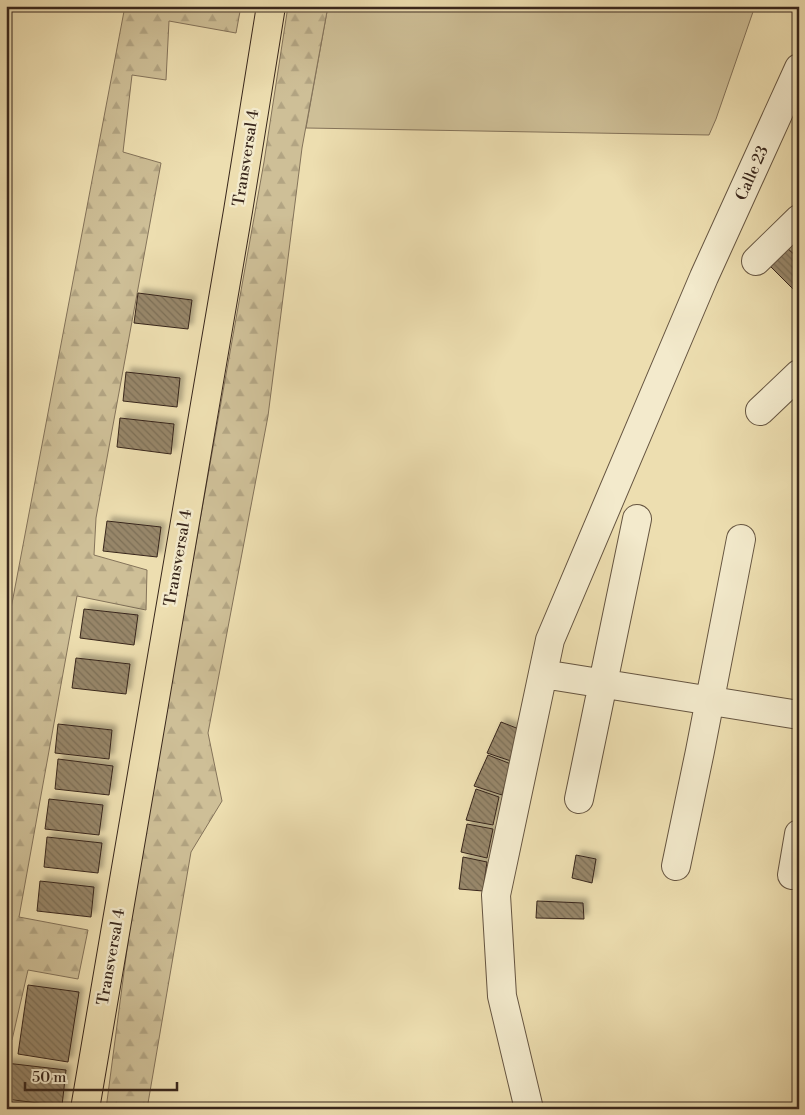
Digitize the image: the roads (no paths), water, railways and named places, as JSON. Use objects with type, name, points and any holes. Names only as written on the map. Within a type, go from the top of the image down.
[{"type":"main road","name":"Transversal 4","points":[[85,1109],[271,6]]},
{"type":"street","name":"Calle 23","points":[[529,1109],[502,996],[496,895],[550,640],[704,277],[799,68]]},
{"type":"street","points":[[756,261],[799,219]]},
{"type":"street","points":[[760,411],[799,374]]},
{"type":"street","points":[[579,799],[637,519]]},
{"type":"street","points":[[676,866],[741,539]]},
{"type":"street","points":[[543,674],[799,715]]},
{"type":"street","points":[[792,875],[799,834]]}]
